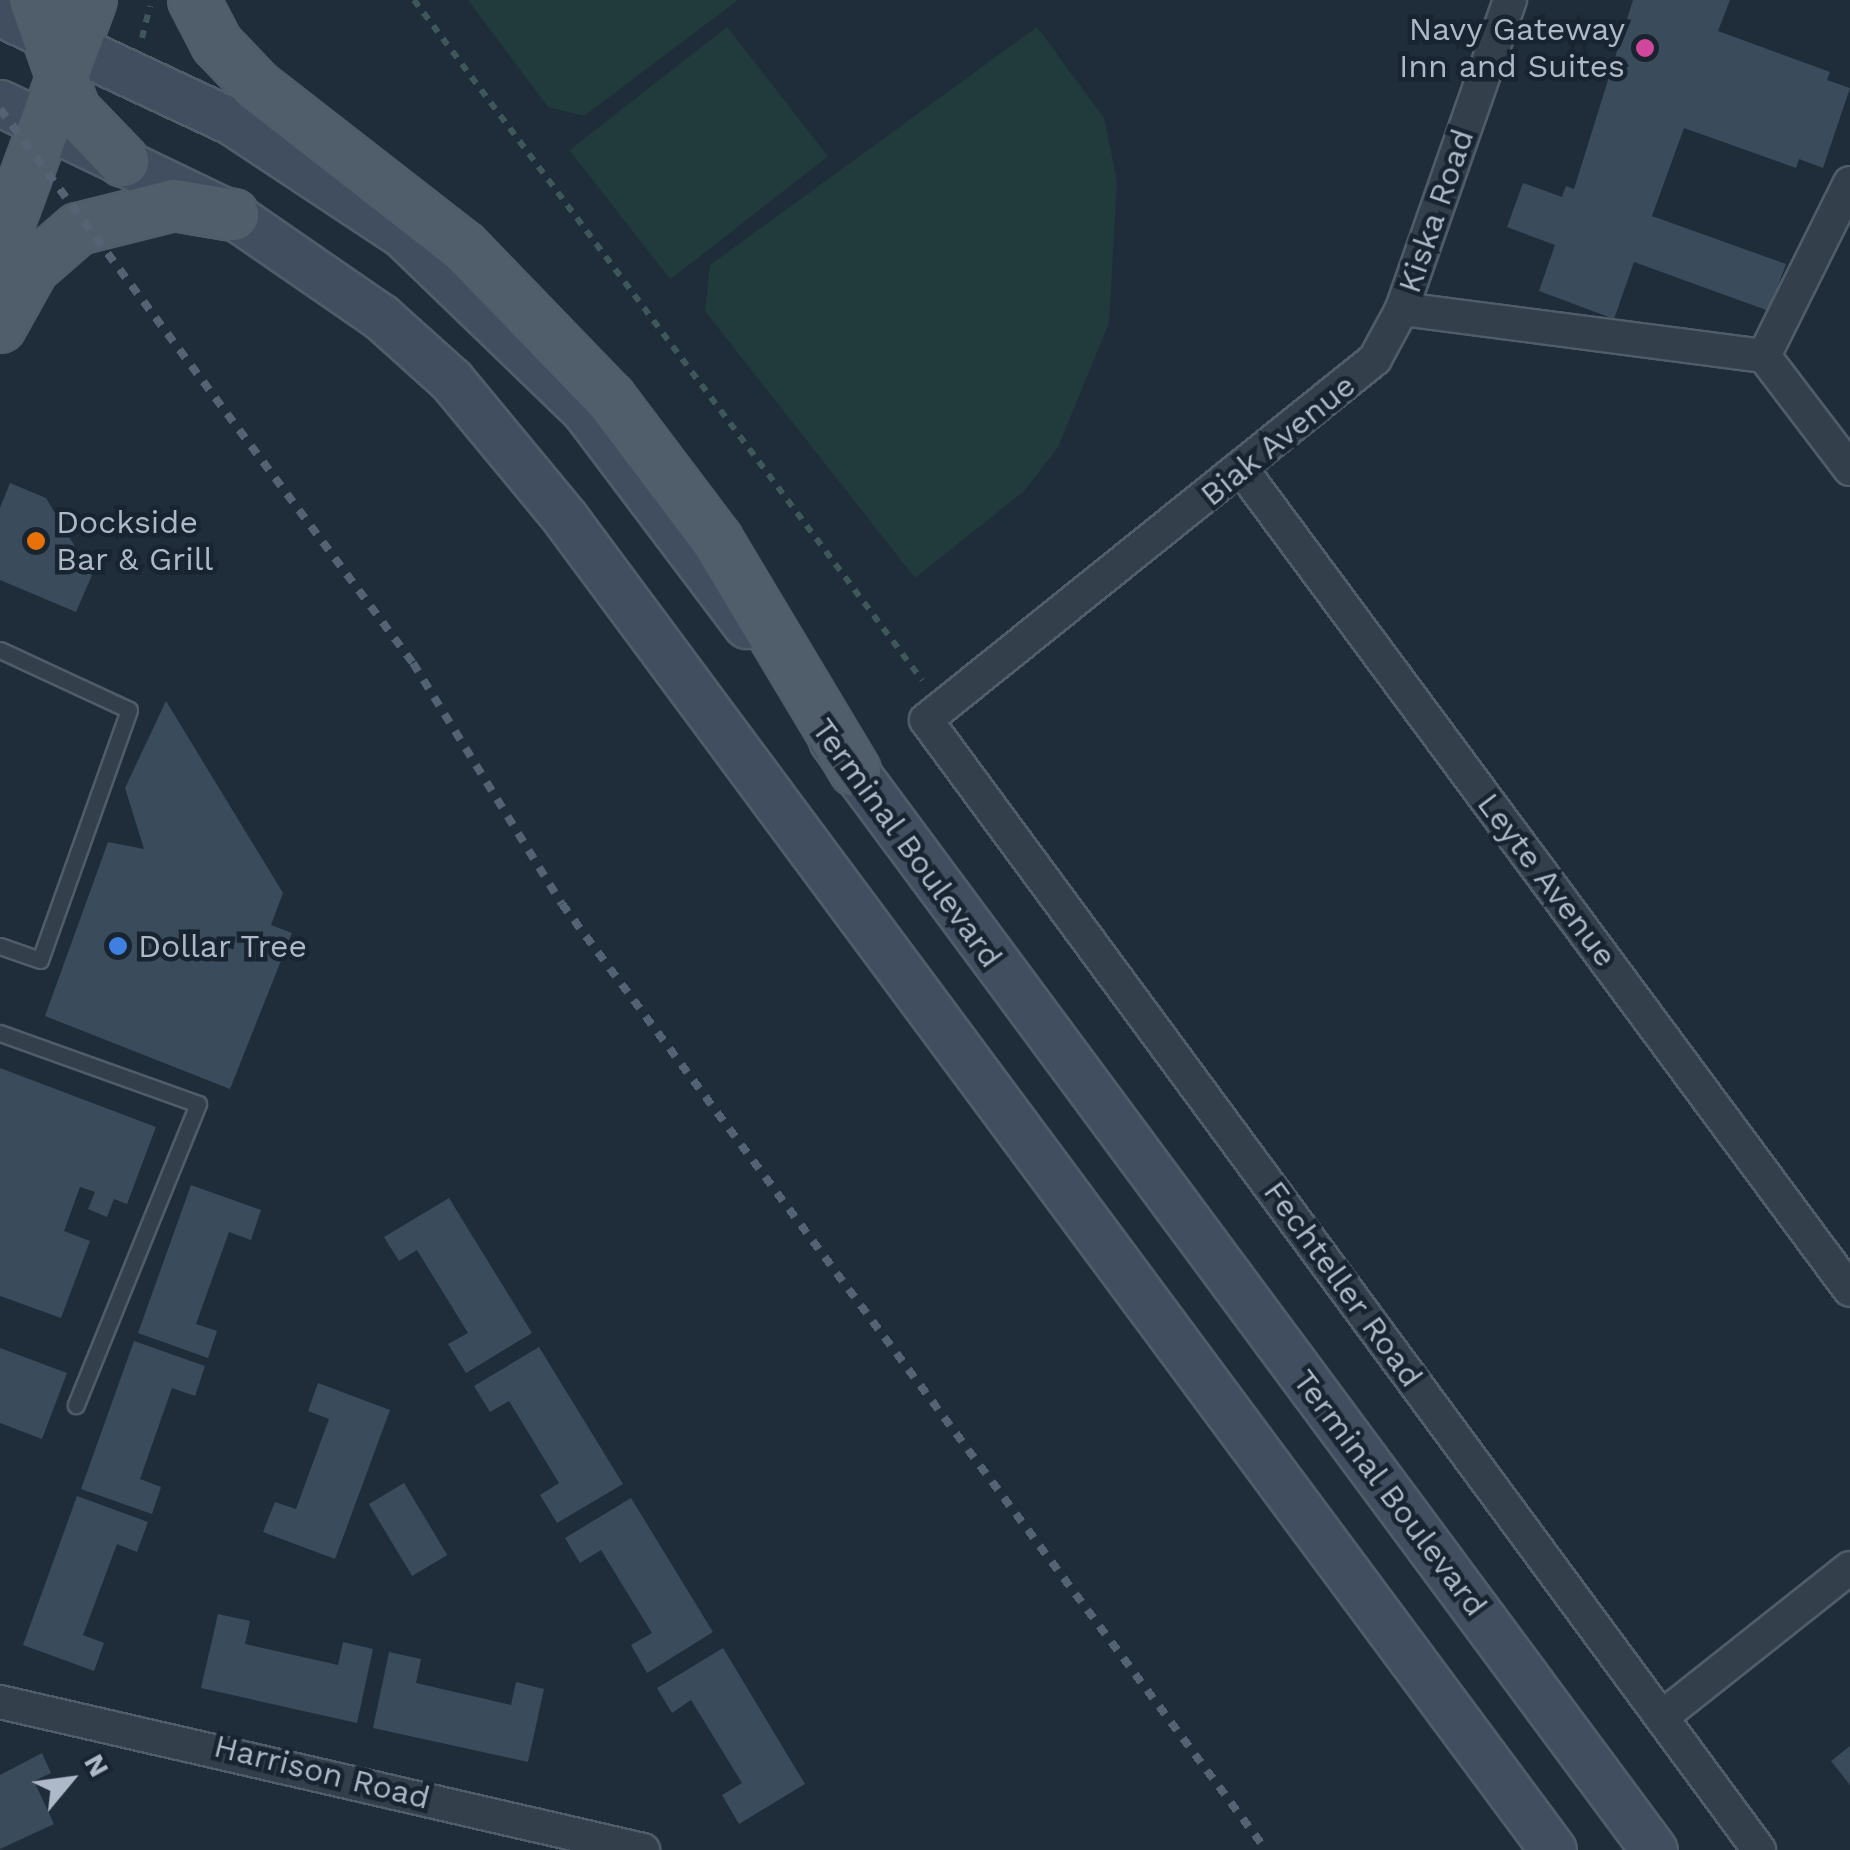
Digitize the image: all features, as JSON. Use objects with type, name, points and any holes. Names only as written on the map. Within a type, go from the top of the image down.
[{"type":"main road","points":[[0,246],[36,57],[91,0]]},
{"type":"main road","points":[[194,0],[217,44],[257,86],[464,247],[610,398],[718,540],[855,771]]},
{"type":"main road","points":[[36,57],[87,129],[122,161],[233,215],[381,317],[513,451],[1554,1850]]},
{"type":"main road","name":"Terminal Boulevard","points":[[36,57],[231,121],[403,235],[478,298],[585,411],[1654,1850]]},
{"type":"main road","points":[[0,327],[32,268],[78,229],[174,205],[233,215]]},
{"type":"street","name":"Kiska Road","points":[[1402,309],[1510,0]]},
{"type":"street","points":[[1764,356],[1850,182]]},
{"type":"street","points":[[1402,309],[1764,356],[1850,469]]},
{"type":"street","name":"Biak Avenue","points":[[926,720],[1243,472],[1374,359],[1402,309]]},
{"type":"street","name":"Leyte Avenue","points":[[1243,472],[1850,1290]]},
{"type":"street","name":"Fechteller Road","points":[[926,720],[1759,1850]]},
{"type":"street","points":[[1663,1716],[1850,1568]]},
{"type":"street","name":"Harrison Road","points":[[0,1702],[643,1850]]},
{"type":"lane","points":[[0,650],[130,710],[40,960],[0,946]]},
{"type":"lane","points":[[0,1033],[198,1104],[76,1405]]},
{"type":"path","points":[[140,43],[150,0]]},
{"type":"green space","points":[[468,0],[738,0],[584,116],[548,107]]},
{"type":"green space","points":[[727,27],[828,156],[670,279],[569,150]]},
{"type":"green space","points":[[1037,27],[1104,118],[1117,181],[1109,323],[1058,447],[1024,491],[915,578],[705,311],[710,265]]},
{"type":"building","points":[[1633,0],[1730,0],[1718,31],[1830,72],[1827,80],[1850,88],[1823,168],[1799,159],[1796,168],[1684,128],[1652,216],[1786,264],[1769,311],[1634,262],[1614,319],[1539,291],[1555,245],[1507,227],[1523,183],[1562,197],[1566,186],[1574,189]]},
{"type":"building","name":"Dockside Bar & Grill","points":[[10,483],[46,498],[92,575],[76,612],[0,580],[0,508]]},
{"type":"building","points":[[166,701],[283,893],[271,925],[292,933],[230,1089],[45,1016],[108,842],[144,849],[125,788]]},
{"type":"building","points":[[0,1068],[156,1127],[127,1204],[114,1199],[107,1217],[88,1209],[95,1192],[80,1187],[64,1231],[90,1241],[61,1318],[0,1296]]},
{"type":"building","points":[[191,1185],[261,1210],[251,1240],[229,1232],[196,1324],[217,1331],[208,1358],[138,1333]]},
{"type":"building","points":[[449,1198],[532,1333],[466,1373],[448,1344],[468,1333],[417,1250],[399,1261],[384,1237]]},
{"type":"building","points":[[134,1341],[205,1366],[195,1396],[172,1388],[140,1479],[161,1487],[152,1514],[81,1489]]},
{"type":"building","points":[[539,1347],[623,1484],[557,1523],[540,1495],[559,1483],[509,1401],[490,1412],[474,1386]]},
{"type":"building","points":[[0,1348],[67,1373],[42,1439],[0,1423]]},
{"type":"building","points":[[318,1383],[390,1410],[335,1559],[263,1532],[275,1502],[296,1509],[329,1419],[308,1411]]},
{"type":"building","points":[[404,1483],[447,1555],[412,1576],[369,1504]]},
{"type":"building","points":[[77,1496],[148,1522],[137,1552],[117,1544],[83,1635],[104,1643],[94,1671],[23,1645]]},
{"type":"building","points":[[631,1498],[713,1632],[647,1673],[631,1645],[652,1633],[601,1550],[580,1563],[565,1538]]},
{"type":"building","points":[[218,1614],[250,1621],[245,1644],[338,1665],[343,1642],[373,1649],[357,1723],[201,1688]]},
{"type":"building","points":[[723,1648],[805,1784],[739,1824],[722,1795],[742,1783],[691,1700],[672,1713],[657,1688]]},
{"type":"building","points":[[389,1652],[421,1659],[416,1683],[511,1705],[516,1682],[544,1689],[528,1762],[373,1728]]},
{"type":"building","points":[[1850,1746],[1850,1785],[1831,1761]]},
{"type":"building","points":[[42,1753],[51,1773],[34,1781],[54,1824],[0,1849],[0,1775]]},
{"type":"railway","points":[[0,109],[413,663],[562,904],[1266,1850]]},
{"type":"place","name":"Navy Gateway Inn and Suites","points":[[1645,48]]},
{"type":"place","name":"Dockside Bar & Grill","points":[[36,541]]},
{"type":"place","name":"Dollar Tree","points":[[118,946]]}]
